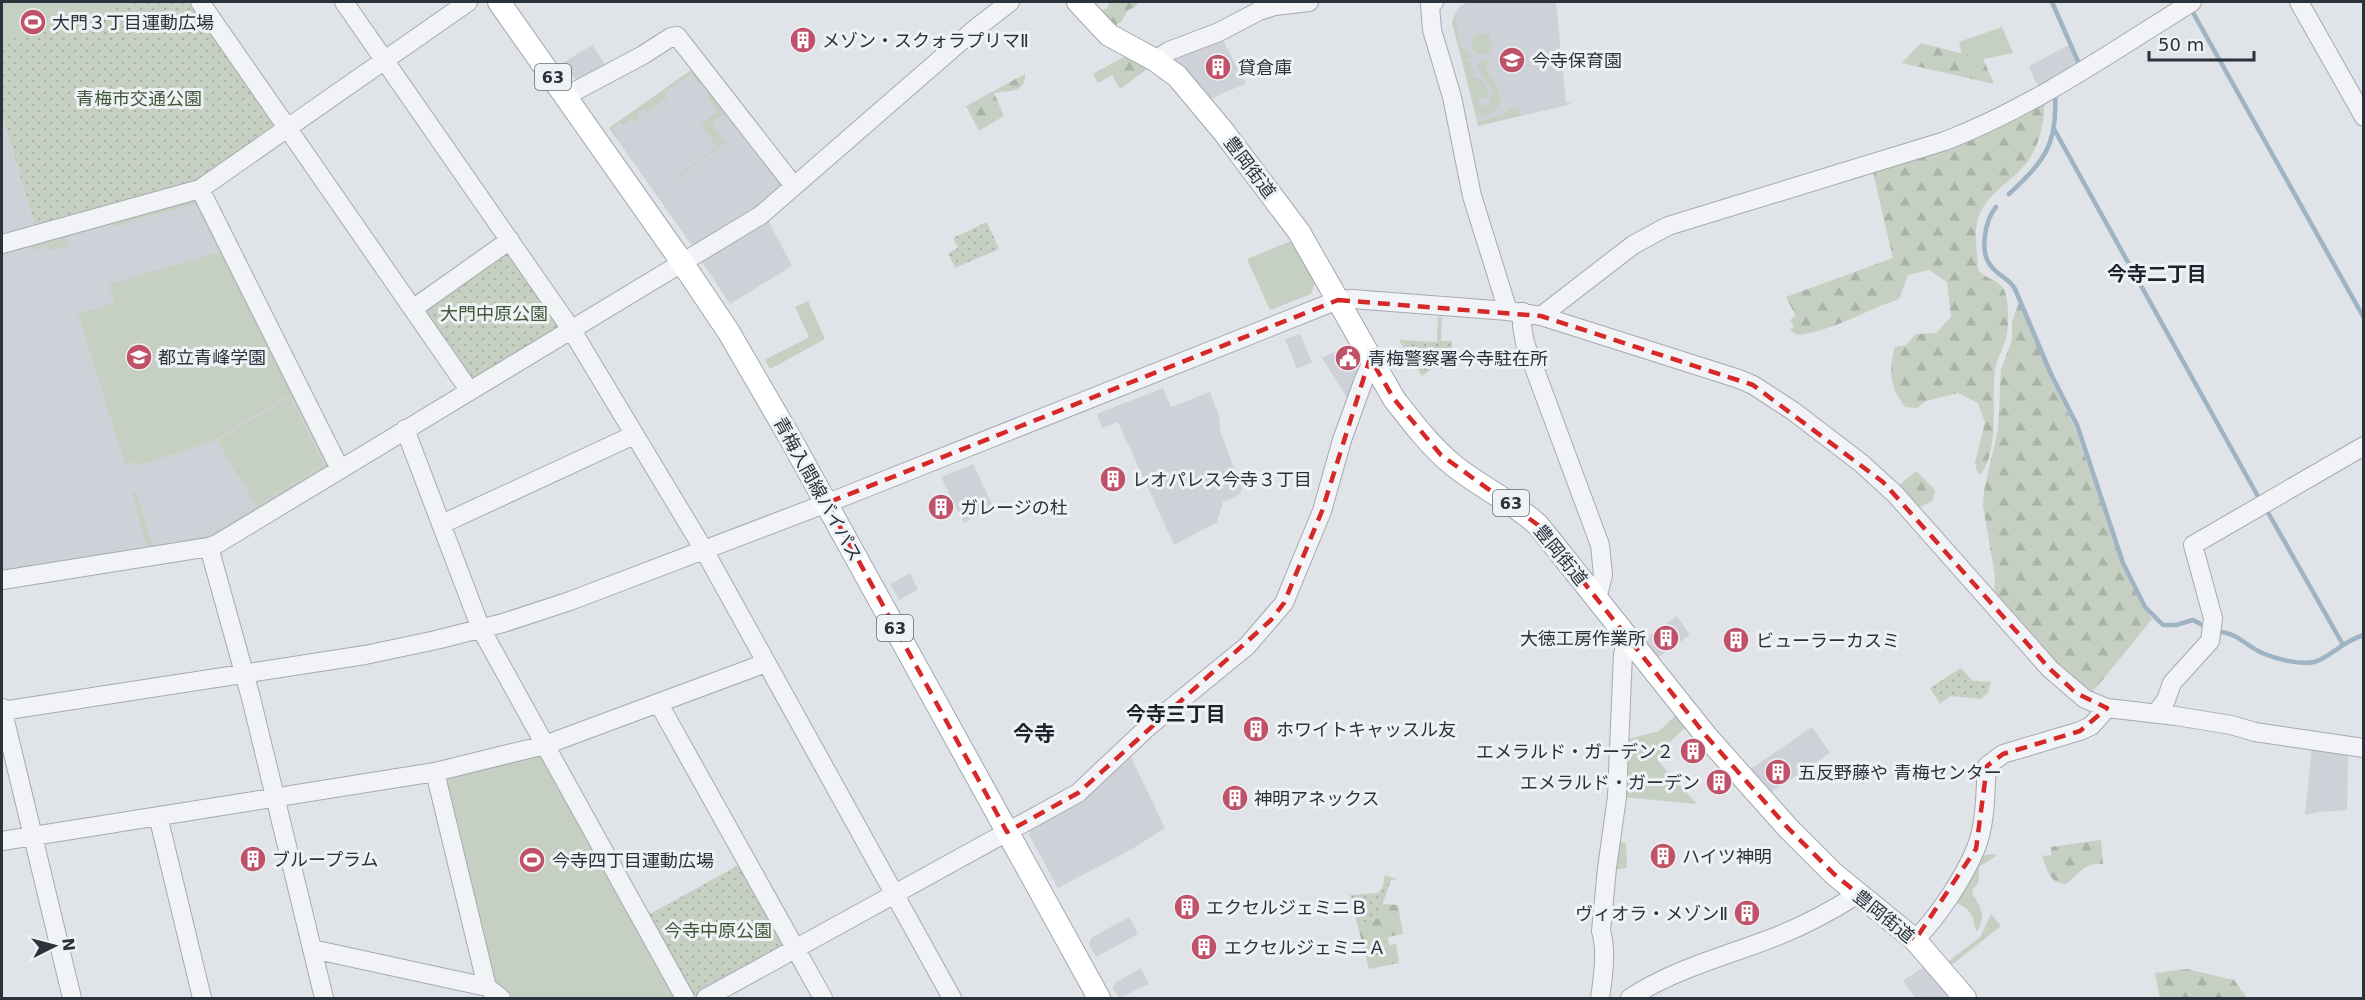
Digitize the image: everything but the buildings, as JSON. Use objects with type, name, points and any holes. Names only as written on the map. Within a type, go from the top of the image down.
[{"type":"main road","name":"青梅入間線バイパス","points":[[499,2],[728,331],[826,503],[1099,999]]},
{"type":"main road","name":"豊岡街道","points":[[1078,2],[1109,35],[1155,60],[1187,86],[1299,232],[1394,399],[1432,445],[1462,472],[1516,506],[1538,525],[1707,737],[1776,814],[1820,860],[1915,940],[1965,999]]},
{"type":"street","points":[[200,2],[470,390]]},
{"type":"street","points":[[344,2],[571,329],[704,550],[952,999]]},
{"type":"street","points":[[2,244],[200,189],[468,2]]},
{"type":"street","points":[[2,580],[209,547],[761,215],[975,29],[1010,2]]},
{"type":"street","points":[[1155,60],[1169,51],[1219,32],[1259,11],[1275,6],[1309,2]]},
{"type":"street","points":[[1524,313],[1668,226],[1945,141],[1987,125],[2080,72],[2192,2]]},
{"type":"street","points":[[2299,2],[2364,117]]},
{"type":"street","points":[[1430,3],[1432,30],[1454,105],[1472,196],[1524,313],[1522,326],[1525,343],[1600,545],[1603,575],[1596,599]]},
{"type":"street","points":[[566,96],[604,74],[609,74],[626,65],[671,37],[677,36],[794,186]]},
{"type":"street","points":[[200,189],[340,468]]},
{"type":"street","points":[[414,308],[510,240]]},
{"type":"street","points":[[72,999],[2,710],[365,655],[481,629],[570,600],[704,550],[1338,300],[1374,300],[1524,313],[1753,385],[1794,411],[1861,464],[1894,494],[2004,619],[2063,682],[2085,699],[2107,708],[2156,713],[2231,725],[2255,732],[2364,748]]},
{"type":"street","points":[[706,999],[1078,793],[1148,727],[1247,646],[1284,603],[1317,522],[1342,441],[1372,361]]},
{"type":"street","points":[[405,429],[481,629],[685,999]]},
{"type":"street","points":[[442,524],[634,435]]},
{"type":"street","points":[[2156,713],[2166,700],[2172,683],[2210,641],[2213,618],[2193,545],[2364,446]]},
{"type":"street","points":[[209,547],[245,673],[324,999]]},
{"type":"street","points":[[1600,999],[1603,967],[1601,931],[1617,797],[1623,654],[1627,639]]},
{"type":"street","points":[[2,841],[435,772],[545,745],[766,663]]},
{"type":"street","points":[[659,704],[823,999]]},
{"type":"street","points":[[1915,940],[1957,884],[1976,849],[1982,824],[1987,766],[2003,754],[2091,726],[2107,708]]},
{"type":"street","points":[[312,949],[494,993],[435,772]]},
{"type":"street","points":[[158,816],[202,999]]},
{"type":"street","points":[[1630,999],[1667,977],[1780,935],[1822,916],[1858,894]]},
{"type":"highlighted area","points":[[1338,300],[1541,316],[1753,385],[1883,482],[2050,669],[2076,693],[2107,708],[2080,731],[2003,754],[1987,766],[1976,849],[1915,940],[1834,874],[1788,828],[1707,737],[1538,525],[1441,455],[1394,399],[1370,358],[1322,511],[1284,603],[1271,620],[1078,793],[1007,832],[827,503]]},
{"type":"shaded area","name":"今寺保育園","points":[[1467,2],[1556,2],[1566,102],[1572,104],[1478,126],[1452,22],[1457,9]]},
{"type":"shaded area","points":[[1221,37],[1246,84],[1208,101],[1172,61],[1174,55]]},
{"type":"shaded area","points":[[592,45],[607,67],[580,80],[574,78],[563,63]]},
{"type":"shaded area","points":[[2069,45],[2079,67],[2042,86],[2036,83],[2029,66]]},
{"type":"shaded area","points":[[697,66],[783,186],[759,208],[696,245],[691,244],[609,128]]},
{"type":"shaded area","points":[[2,116],[35,226],[2,235]]},
{"type":"shaded area","name":"都立青峰学園","points":[[194,200],[200,202],[329,462],[212,539],[2,574],[2,253]]},
{"type":"shaded area","points":[[767,218],[792,266],[730,304],[702,262],[703,256]]},
{"type":"shaded area","points":[[1300,334],[1312,362],[1297,369],[1285,339]]},
{"type":"shaded area","points":[[1353,342],[1365,365],[1350,403],[1322,358]]},
{"type":"shaded area","points":[[1163,388],[1171,407],[1210,392],[1219,416],[1220,431],[1242,489],[1240,494],[1223,502],[1217,522],[1174,545],[1118,422],[1102,428],[1097,414]]},
{"type":"shaded area","points":[[973,464],[993,506],[964,523],[941,477]]},
{"type":"shaded area","points":[[910,573],[918,590],[899,600],[890,584]]},
{"type":"shaded area","name":"大徳工房作業所","points":[[1677,616],[1690,635],[1654,660],[1640,642]]},
{"type":"shaded area","points":[[1812,727],[1830,753],[1768,794],[1752,776],[1752,768]]},
{"type":"shaded area","points":[[2312,748],[2348,753],[2347,810],[2305,815]]},
{"type":"shaded area","points":[[1128,751],[1165,828],[1132,849],[1058,888],[1029,835],[1030,827]]},
{"type":"shaded area","points":[[1129,917],[1138,934],[1096,957],[1089,944],[1091,938]]},
{"type":"shaded area","points":[[1926,965],[1954,998],[1916,998],[1903,981]]},
{"type":"shaded area","points":[[1141,968],[1149,984],[1119,998],[1113,988],[1115,983]]},
{"type":"green space","name":"大門３丁目運動広場","points":[[2,2],[136,2],[2,60]]},
{"type":"green space","name":"青梅市交通公園","points":[[129,2],[191,2],[275,121],[274,126],[196,180],[35,226],[2,115],[2,43]]},
{"type":"green space","points":[[1110,2],[1144,2],[1128,10],[1121,22],[1114,26],[1101,11],[1107,8]]},
{"type":"green space","points":[[1455,14],[1461,47],[1471,53],[1471,58],[1467,60],[1468,63],[1472,62],[1470,69],[1474,69],[1475,72],[1472,76],[1487,86],[1488,99],[1482,97],[1479,99],[1479,104],[1484,106],[1489,104],[1491,98],[1490,88],[1477,66],[1482,59],[1489,60],[1490,66],[1485,64],[1487,70],[1500,93],[1499,105],[1488,115],[1476,115],[1452,22]]},
{"type":"green space","points":[[2002,27],[2013,53],[1983,59],[1962,54],[1959,42]]},
{"type":"green space","points":[[1480,33],[1489,34],[1493,45],[1488,47],[1491,50],[1485,55],[1478,54],[1472,49],[1471,41],[1476,40],[1473,36]]},
{"type":"green space","points":[[1921,43],[1983,59],[1994,84],[1902,63]]},
{"type":"green space","points":[[1129,54],[1151,66],[1120,89],[1112,75],[1098,83],[1093,74]]},
{"type":"green space","points":[[697,66],[707,80],[699,85],[691,74],[664,93],[667,98],[646,113],[643,109],[637,114],[639,118],[634,122],[631,119],[623,125],[620,122],[612,128],[618,136],[616,137],[609,128]]},
{"type":"green space","points":[[1025,74],[1023,85],[1019,88],[994,93],[1004,116],[979,131],[966,106]]},
{"type":"green space","points":[[717,92],[730,110],[712,123],[725,143],[675,179],[674,177],[717,147],[701,124],[718,112],[708,98]]},
{"type":"green space","points":[[2044,103],[2042,128],[2033,153],[2023,167],[1986,203],[1978,219],[1976,237],[1978,269],[2003,288],[2006,296],[2008,328],[1995,369],[1991,451],[1981,474],[1978,474],[1975,463],[1985,422],[1978,403],[1958,393],[1926,401],[1917,408],[1905,407],[1893,386],[1891,372],[1895,347],[1906,345],[1916,334],[1936,333],[1951,317],[1947,282],[1929,270],[1908,275],[1899,299],[1837,325],[1797,335],[1790,330],[1794,327],[1790,320],[1796,316],[1786,297],[1893,258],[1872,168]]},
{"type":"green space","points":[[1512,107],[1518,108],[1522,115],[1478,126],[1477,122],[1502,115]]},
{"type":"green space","points":[[194,200],[200,202],[329,462],[328,468],[212,539],[151,551],[147,546],[132,493],[136,492],[153,546],[210,535],[326,464],[290,394],[212,442],[135,466],[134,462],[125,464],[78,314],[114,303],[109,284],[220,252],[194,204],[112,227],[111,223]]},
{"type":"green space","points":[[987,222],[999,249],[955,268],[948,253],[958,248],[953,238]]},
{"type":"green space","points":[[65,236],[68,245],[48,251],[47,246],[29,251],[35,244]]},
{"type":"green space","points":[[1291,241],[1298,243],[1317,277],[1311,294],[1270,310],[1247,259]]},
{"type":"green space","name":"大門中原公園","points":[[509,251],[559,323],[558,329],[476,379],[469,377],[422,311]]},
{"type":"green space","points":[[808,301],[825,339],[770,369],[765,360],[809,337],[795,307]]},
{"type":"green space","points":[[2019,302],[2050,376],[2075,427],[2122,566],[2152,619],[2091,694],[2076,685],[1994,596],[1995,576],[1983,506],[1984,491],[1998,429],[2001,370],[2012,340],[2012,322]]},
{"type":"green space","points":[[1438,317],[1442,317],[1441,341],[1452,341],[1451,369],[1433,368],[1422,376],[1399,340],[1437,342]]},
{"type":"green space","points":[[290,396],[324,464],[256,506],[217,441]]},
{"type":"green space","points":[[1916,471],[1935,490],[1932,501],[1916,509],[1897,487]]},
{"type":"green space","points":[[1961,668],[1973,681],[1991,682],[1988,693],[1981,699],[1950,696],[1940,704],[1930,688]]},
{"type":"green space","points":[[1678,713],[1688,725],[1667,745],[1658,761],[1697,804],[1623,797],[1625,740],[1659,731]]},
{"type":"green space","name":"今寺四丁目運動広場","points":[[538,753],[544,757],[677,998],[513,998],[494,984],[444,780],[448,775]]},
{"type":"green space","points":[[2101,840],[2103,864],[2086,867],[2066,884],[2056,882],[2050,875],[2042,856],[2051,855],[2051,847]]},
{"type":"green space","points":[[1616,841],[1626,843],[1627,868],[1613,870]]},
{"type":"green space","points":[[1995,854],[1996,856],[1979,867],[1979,881],[1973,889],[1972,894],[1982,912],[1977,932],[1968,910],[1950,901],[1977,856]]},
{"type":"green space","name":"今寺中原公園","points":[[737,866],[743,868],[784,942],[782,947],[696,996],[690,994],[650,922],[650,914]]},
{"type":"green space","points":[[1385,875],[1396,879],[1391,880],[1377,919],[1357,923],[1350,895],[1378,893],[1383,886]]},
{"type":"green space","points":[[1382,904],[1398,905],[1403,934],[1388,937],[1389,945],[1396,944],[1399,963],[1369,969],[1357,923],[1377,918]]},
{"type":"green space","points":[[1991,914],[2001,926],[1949,967],[1947,964],[1949,961],[1980,937]]},
{"type":"green space","points":[[2187,969],[2234,980],[2247,998],[2160,998],[2155,973]]},
{"type":"waterway","points":[[2052,2],[2080,66]]},
{"type":"waterway","points":[[2191,9],[2364,318]]},
{"type":"waterway","points":[[2009,194],[2031,172],[2046,152],[2054,127],[2055,95],[2058,93]]},
{"type":"waterway","points":[[2054,129],[2260,500]]},
{"type":"waterway","points":[[1996,207],[1986,228],[1984,245],[1987,260],[2015,289],[2051,374],[2077,425],[2123,563],[2145,607],[2163,625],[2176,625],[2193,620],[2206,627]]},
{"type":"waterway","points":[[2266,509],[2342,643]]},
{"type":"waterway","points":[[2216,631],[2236,637],[2268,655],[2302,663],[2320,660],[2349,641],[2364,635]]},
{"type":"place","name":"大門３丁目運動広場","points":[[33,22]]},
{"type":"place","name":"メゾン・スクォラプリマⅡ","points":[[803,40]]},
{"type":"place","name":"今寺保育園","points":[[1512,60]]},
{"type":"place","name":"貸倉庫","points":[[1218,67]]},
{"type":"place","name":"都立青峰学園","points":[[139,357]]},
{"type":"place","name":"青梅警察署今寺駐在所","points":[[1348,358]]},
{"type":"place","name":"レオパレス今寺３丁目","points":[[1113,479]]},
{"type":"place","name":"ガレージの杜","points":[[941,507]]},
{"type":"place","name":"大徳工房作業所","points":[[1666,638]]},
{"type":"place","name":"ビューラーカスミ","points":[[1736,640]]},
{"type":"place","name":"ホワイトキャッスル友","points":[[1256,729]]},
{"type":"place","name":"エメラルド・ガーデン２","points":[[1693,751]]},
{"type":"place","name":"五反野藤や 青梅センター","points":[[1778,772]]},
{"type":"place","name":"エメラルド・ガーデン","points":[[1719,782]]},
{"type":"place","name":"神明アネックス","points":[[1235,798]]},
{"type":"place","name":"ハイツ神明","points":[[1663,856]]},
{"type":"place","name":"ブループラム","points":[[253,859]]},
{"type":"place","name":"今寺四丁目運動広場","points":[[532,860]]},
{"type":"place","name":"エクセルジェミニＢ","points":[[1187,907]]},
{"type":"place","name":"ヴィオラ・メゾンⅡ","points":[[1747,913]]},
{"type":"place","name":"エクセルジェミニＡ","points":[[1204,947]]},
{"type":"district","name":"今寺二丁目","points":[[2157,274]]},
{"type":"district","name":"今寺三丁目","points":[[1176,714]]},
{"type":"district","name":"今寺","points":[[1034,734]]}]
